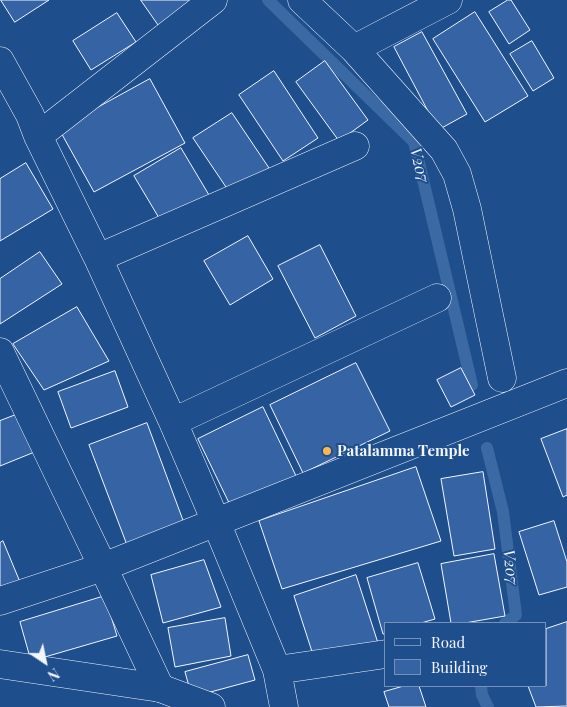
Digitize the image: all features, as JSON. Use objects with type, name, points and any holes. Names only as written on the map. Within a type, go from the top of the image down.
[{"type":"street","points":[[38,136],[213,0]]},
{"type":"street","points":[[302,0],[354,49],[444,150],[457,174],[467,209],[502,378]]},
{"type":"street","points":[[354,49],[448,0]]},
{"type":"street","points":[[0,61],[30,115],[38,136],[98,258],[173,422],[277,670],[284,707]]},
{"type":"street","points":[[98,258],[355,146]]},
{"type":"street","points":[[173,422],[437,298]]},
{"type":"street","points":[[0,352],[160,688]]},
{"type":"street","points":[[0,601],[103,567],[567,383]]},
{"type":"street","points":[[277,670],[384,654]]},
{"type":"street","points":[[0,664],[160,688],[211,707]]},
{"type":"building","points":[[1,0],[49,0],[15,22]]},
{"type":"building","points":[[141,0],[200,0],[162,30]]},
{"type":"building","points":[[511,0],[530,30],[509,44],[489,12]]},
{"type":"building","points":[[475,12],[528,96],[485,122],[433,39]]},
{"type":"building","points":[[117,13],[136,42],[91,70],[73,41]]},
{"type":"building","points":[[422,32],[467,114],[438,130],[394,47]]},
{"type":"building","points":[[532,41],[554,78],[533,91],[510,54]]},
{"type":"building","points":[[325,61],[368,120],[339,141],[296,82]]},
{"type":"building","points":[[274,71],[318,138],[283,161],[239,95]]},
{"type":"building","points":[[150,79],[185,143],[94,192],[59,129]]},
{"type":"building","points":[[232,113],[269,168],[230,193],[193,138]]},
{"type":"building","points":[[181,148],[209,195],[162,223],[134,176]]},
{"type":"building","points":[[26,163],[53,209],[0,241],[0,179]]},
{"type":"building","points":[[248,236],[273,279],[230,305],[204,261]]},
{"type":"building","points":[[320,245],[356,316],[315,338],[278,266]]},
{"type":"building","points":[[40,252],[62,284],[0,324],[0,279]]},
{"type":"building","points":[[77,307],[109,361],[44,390],[13,344]]},
{"type":"building","name":"Patalamma Temple","points":[[356,363],[390,431],[303,473],[270,405]]},
{"type":"building","points":[[461,368],[475,395],[451,407],[437,380]]},
{"type":"building","points":[[115,371],[128,407],[71,428],[58,392]]},
{"type":"building","points":[[263,407],[297,478],[232,509],[198,439]]},
{"type":"building","points":[[21,413],[37,451],[0,466],[0,421]]},
{"type":"building","points":[[147,423],[184,523],[127,545],[89,445]]},
{"type":"building","points":[[567,429],[567,495],[563,497],[541,439]]},
{"type":"building","points":[[416,467],[441,541],[282,589],[259,521]]},
{"type":"building","points":[[483,472],[495,549],[454,556],[441,479]]},
{"type":"building","points":[[554,521],[567,562],[567,587],[539,595],[519,532]]},
{"type":"building","points":[[3,541],[20,582],[0,588],[0,543]]},
{"type":"building","points":[[494,554],[505,616],[471,622],[451,622],[441,564]]},
{"type":"building","points":[[204,560],[221,607],[163,623],[151,575]]},
{"type":"building","points":[[418,563],[435,619],[424,622],[384,622],[383,634],[367,578]]},
{"type":"building","points":[[356,575],[378,643],[316,664],[294,596]]},
{"type":"building","points":[[105,596],[117,636],[31,661],[20,622]]},
{"type":"building","points":[[225,618],[231,656],[175,667],[168,628]]},
{"type":"building","points":[[567,622],[567,706],[536,707],[528,687],[547,687],[547,629]]},
{"type":"building","points":[[248,655],[255,680],[192,697],[185,672]]},
{"type":"building","points":[[401,687],[419,687],[426,707],[389,707],[384,692]]},
{"type":"waterway","name":"V207","points":[[268,0],[414,142],[472,385]]},
{"type":"waterway","name":"V207","points":[[487,448],[503,512],[516,615],[506,622]]},
{"type":"waterway","name":"V207","points":[[481,687],[482,695],[488,707]]},
{"type":"place","name":"Patalamma Temple","points":[[327,451]]}]
